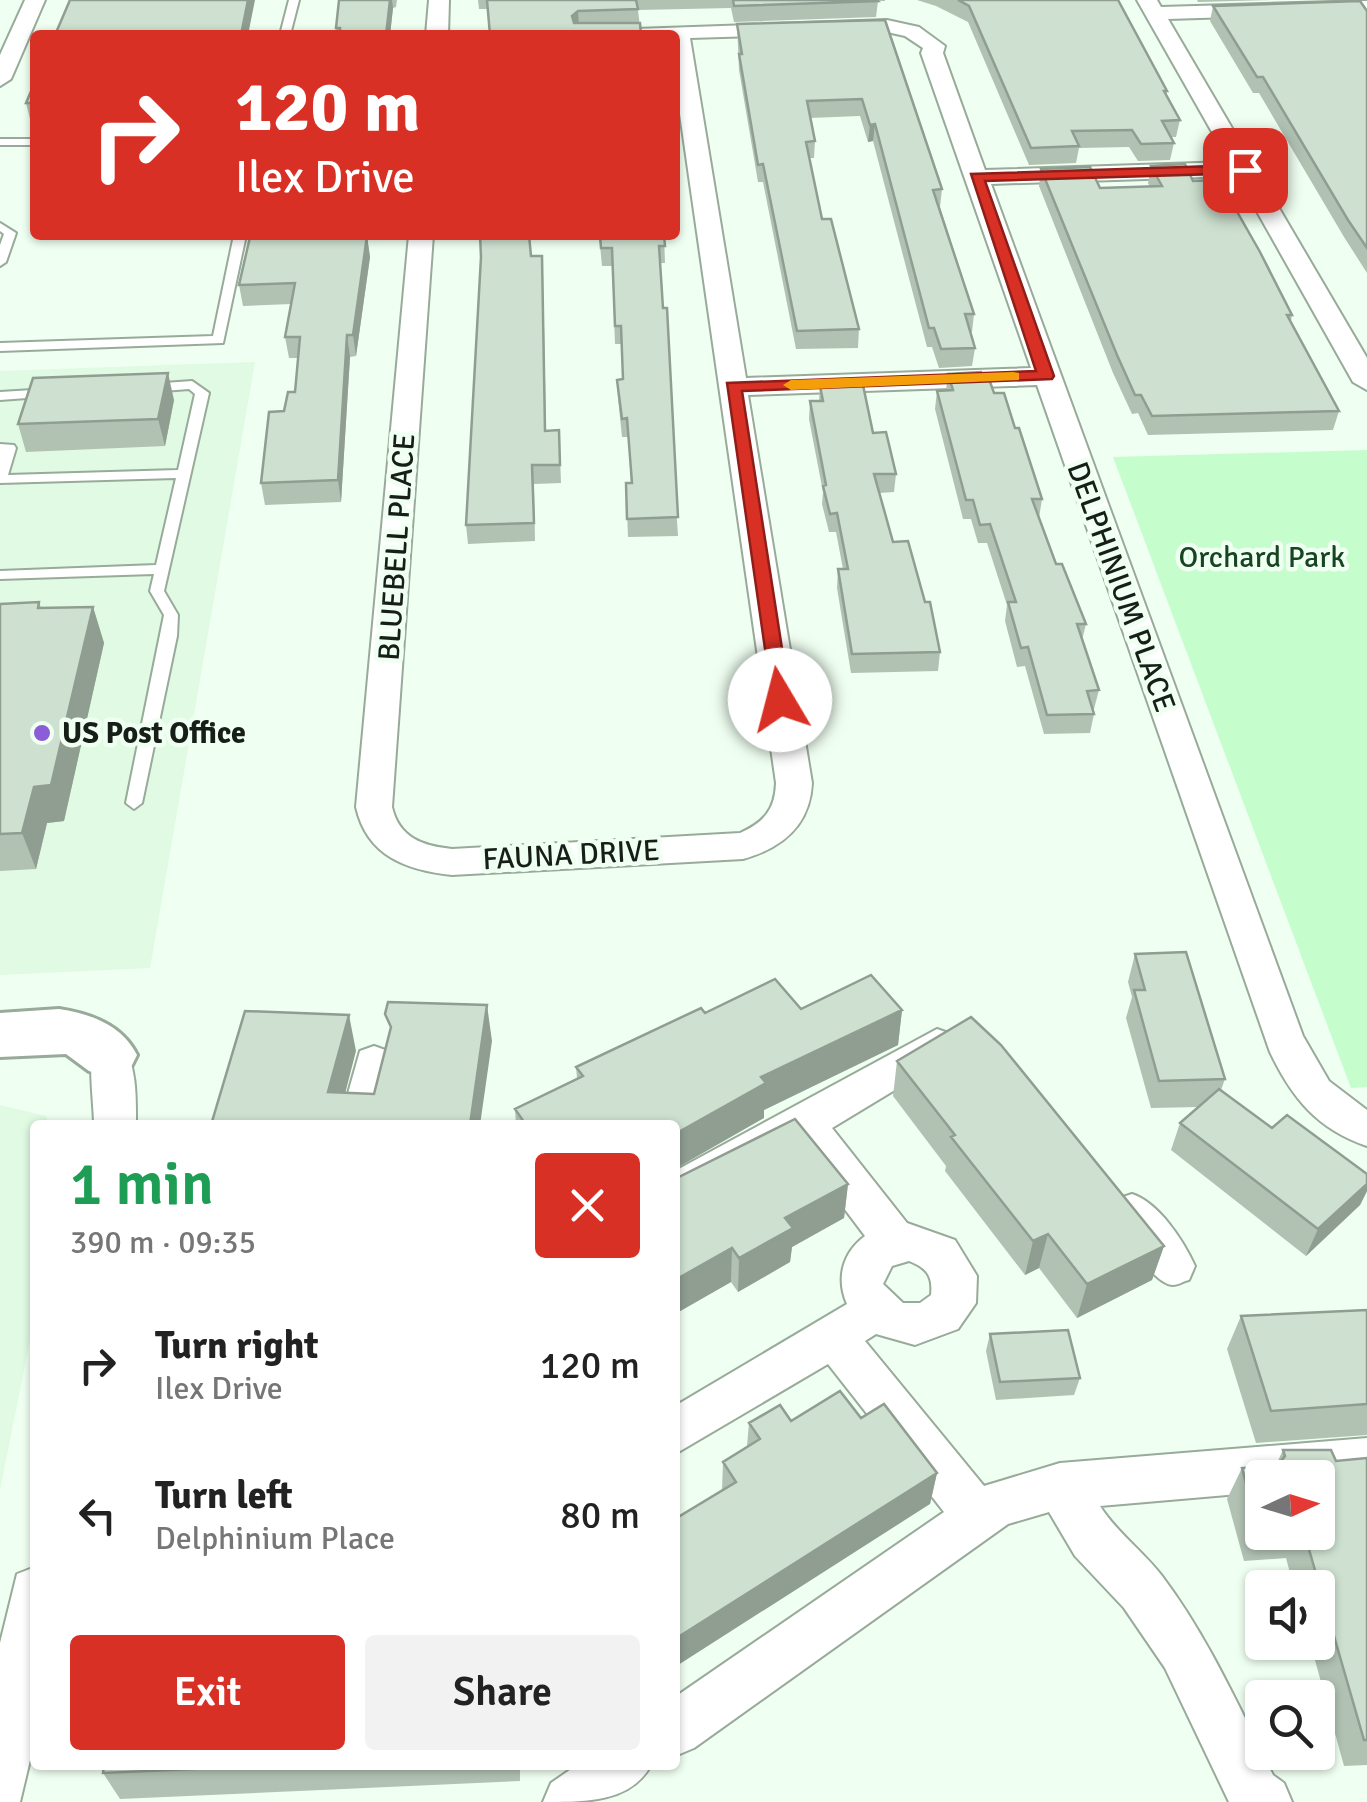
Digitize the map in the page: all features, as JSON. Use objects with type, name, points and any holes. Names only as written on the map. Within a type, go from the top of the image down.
[{"type":"street","points":[[3,66],[35,0]]},
{"type":"street","points":[[437,30],[440,0]]},
{"type":"street","points":[[1151,6],[1367,8]]},
{"type":"street","points":[[1151,6],[1367,382]]},
{"type":"street","name":"DELPHINIUM PLACE","points":[[680,33],[887,26],[905,29],[934,46],[932,54],[1282,1036],[1301,1079],[1316,1098],[1367,1129]]},
{"type":"street","points":[[680,46],[733,387],[1046,376]]},
{"type":"street","points":[[976,177],[1245,170]]},
{"type":"street","name":"BLUEBELL PLACE","points":[[401,849],[377,826],[374,806],[421,240]]},
{"type":"street","name":"FAUNA DRIVE","points":[[401,849],[424,860],[452,862],[743,846],[771,834],[782,824],[794,798],[733,387]]},
{"type":"street","points":[[0,1035],[60,1031],[88,1035],[109,1055],[115,1084],[115,1120]]},
{"type":"street","points":[[680,1189],[804,1124],[959,1032],[975,1033]]},
{"type":"street","points":[[361,1120],[374,1062]]},
{"type":"street","points":[[804,1124],[896,1243]]},
{"type":"street","points":[[1109,1184],[1173,1266]]},
{"type":"street","points":[[896,1243],[925,1246],[939,1253],[955,1276],[953,1303],[933,1322],[902,1325],[874,1311],[861,1284],[862,1270],[869,1257],[896,1243]]},
{"type":"street","points":[[680,1429],[874,1311]]},
{"type":"street","points":[[834,1336],[978,1516]]},
{"type":"street","points":[[680,1725],[995,1505],[1060,1486],[1367,1461]]},
{"type":"street","points":[[1060,1486],[1093,1540],[1142,1590],[1183,1650],[1254,1794],[1264,1802]]},
{"type":"street","points":[[0,1785],[30,1620]]},
{"type":"street","points":[[570,1802],[617,1770]]},
{"type":"lane","points":[[286,30],[294,0]]},
{"type":"lane","points":[[0,142],[30,142]]},
{"type":"lane","points":[[0,226],[10,232],[0,262]]},
{"type":"lane","points":[[0,347],[219,340],[239,240]]},
{"type":"lane","points":[[134,388],[192,385],[202,393],[157,591],[171,615],[169,636],[134,803]]},
{"type":"lane","points":[[0,396],[58,393]]},
{"type":"lane","points":[[0,448],[9,448],[0,478],[183,474]]},
{"type":"lane","points":[[0,576],[162,569]]},
{"type":"shaded area","points":[[255,362],[150,968],[0,975],[0,371]]},
{"type":"shaded area","points":[[0,1105],[46,1116],[47,1120],[30,1120],[30,1340],[0,1490]]},
{"type":"green space","name":"Orchard Park","points":[[1367,450],[1367,1087],[1351,1088],[1113,457]]},
{"type":"building","points":[[70,0],[248,0],[242,30],[57,30]]},
{"type":"building","points":[[339,0],[390,0],[387,30],[336,28]]},
{"type":"building","points":[[487,0],[636,0],[638,9],[578,11],[572,16],[574,23],[640,23],[641,30],[490,30]]},
{"type":"building","points":[[733,0],[877,0],[878,1],[734,6]]},
{"type":"building","points":[[958,0],[1118,0],[1180,120],[1162,121],[1174,143],[1141,144],[1132,130],[1072,131],[1079,146],[1031,148],[969,6]]},
{"type":"building","points":[[1360,1],[1367,11],[1367,248],[1263,77],[1257,77],[1213,6]]},
{"type":"building","points":[[885,20],[942,189],[933,190],[974,314],[965,314],[975,348],[941,349],[934,328],[929,328],[875,124],[870,125],[862,99],[807,101],[815,141],[806,142],[822,219],[831,219],[859,329],[797,331],[763,164],[758,165],[737,24]]},
{"type":"building","points":[[1185,164],[1193,181],[1219,180],[1260,252],[1292,315],[1287,315],[1339,411],[1152,416],[1141,395],[1135,395],[1041,169],[1090,167],[1100,188],[1162,186],[1151,166]]},
{"type":"building","points":[[249,240],[366,240],[353,335],[347,335],[338,480],[261,483],[269,412],[284,411],[288,392],[295,392],[300,337],[285,337],[295,283],[239,285]]},
{"type":"building","points":[[480,240],[529,240],[531,256],[542,256],[545,431],[559,430],[560,465],[532,465],[534,523],[466,525]]},
{"type":"building","points":[[600,240],[664,240],[665,246],[659,246],[663,308],[667,308],[678,517],[627,519],[626,483],[632,483],[627,418],[622,419],[617,380],[623,379],[621,326],[615,326],[612,248],[601,248]]},
{"type":"building","points":[[981,372],[983,379],[989,379],[994,393],[1004,393],[1015,428],[1019,428],[1042,499],[1032,499],[1056,564],[1062,564],[1086,624],[1077,624],[1099,690],[1087,691],[1094,714],[1047,715],[1028,647],[1021,648],[1008,602],[1016,602],[990,524],[980,525],[973,500],[966,500],[937,391],[953,390],[948,374]]},
{"type":"building","points":[[168,373],[158,419],[18,424],[33,378]]},
{"type":"building","points":[[863,385],[873,433],[886,432],[896,474],[874,474],[893,542],[908,541],[925,602],[930,602],[940,652],[852,654],[838,569],[848,569],[837,513],[830,514],[823,486],[826,485],[810,401],[823,401],[820,386]]},
{"type":"building","name":"US Post Office","points":[[39,602],[38,608],[93,607],[51,785],[34,787],[22,833],[0,834],[0,604]]},
{"type":"building","points":[[1186,952],[1225,1079],[1159,1081],[1134,990],[1145,990],[1135,954]]},
{"type":"building","points":[[871,975],[902,1010],[761,1077],[766,1083],[680,1131],[680,1120],[523,1120],[515,1109],[583,1076],[576,1067],[701,1008],[705,1013],[775,979],[801,1009]]},
{"type":"building","points":[[388,1002],[487,1005],[471,1120],[212,1120],[245,1011],[349,1015],[328,1092],[374,1094],[391,1027],[385,1014]]},
{"type":"building","points":[[971,1017],[1001,1045],[1164,1246],[1087,1284],[1048,1234],[1033,1241],[897,1061]]},
{"type":"building","points":[[1219,1089],[1272,1128],[1287,1115],[1367,1174],[1367,1184],[1318,1229],[1180,1123]]},
{"type":"building","points":[[795,1119],[848,1184],[785,1218],[793,1228],[739,1258],[732,1248],[680,1277],[680,1176]]},
{"type":"building","points":[[1367,1310],[1367,1404],[1271,1411],[1241,1316]]},
{"type":"building","points":[[1068,1330],[1080,1378],[1000,1382],[990,1334]]},
{"type":"building","points":[[840,1391],[861,1418],[884,1404],[937,1473],[680,1636],[680,1516],[736,1482],[723,1462],[760,1439],[749,1423],[780,1405],[791,1421]]},
{"type":"building","points":[[1283,1450],[1331,1450],[1336,1461],[1367,1458],[1367,1740],[1335,1639],[1335,1570],[1315,1570],[1309,1550],[1335,1550],[1335,1460],[1282,1460]]},
{"type":"building","points":[[103,1770],[171,1770],[103,1773]]},
{"type":"slow traffic","points":[[791,385],[1013,377]]},
{"type":"place","name":"US Post Office","points":[[42,733]]},
{"type":"route","points":[[780,700],[733,387],[1046,376],[976,177],[1245,170]]}]
